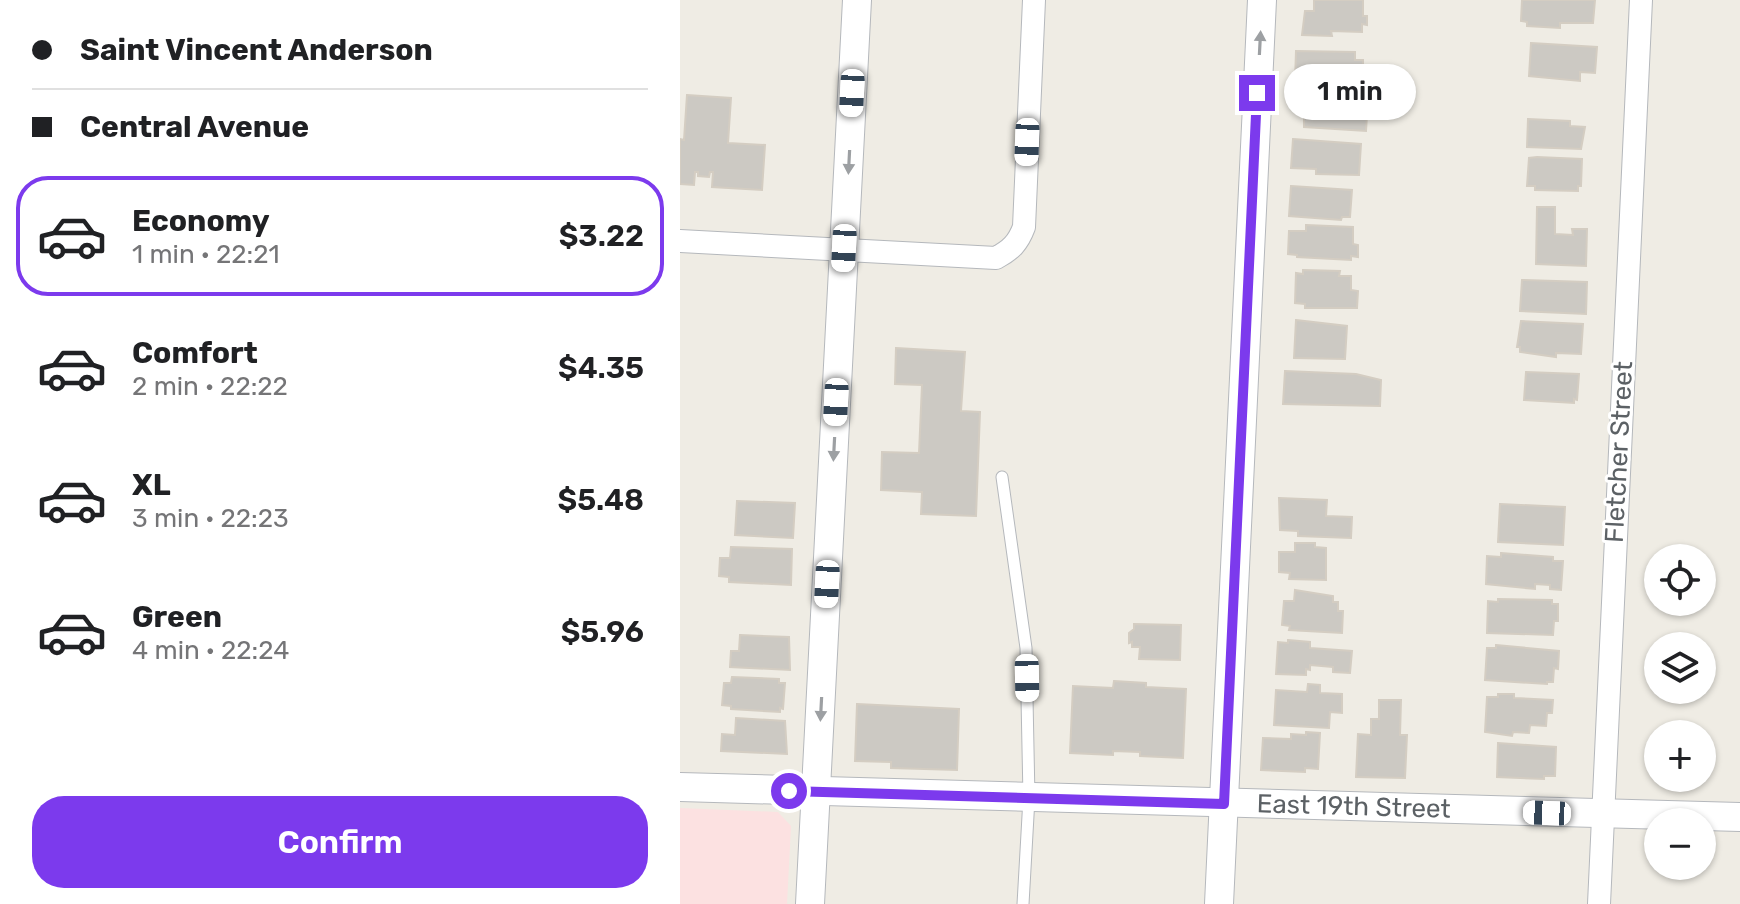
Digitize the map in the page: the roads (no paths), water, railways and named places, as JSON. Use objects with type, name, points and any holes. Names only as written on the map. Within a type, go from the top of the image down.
[{"type":"street","points":[[810,904],[857,0]]},
{"type":"street","points":[[680,241],[996,258],[1009,251],[1019,241],[1024,227],[1034,0]]},
{"type":"street","points":[[1219,904],[1262,0]]},
{"type":"street","name":"Fletcher Street","points":[[1599,904],[1641,0]]},
{"type":"street","name":"East 19th Street","points":[[680,787],[1740,817]]},
{"type":"lane","points":[[1002,477],[1026,648],[1029,798],[1023,904]]}]
